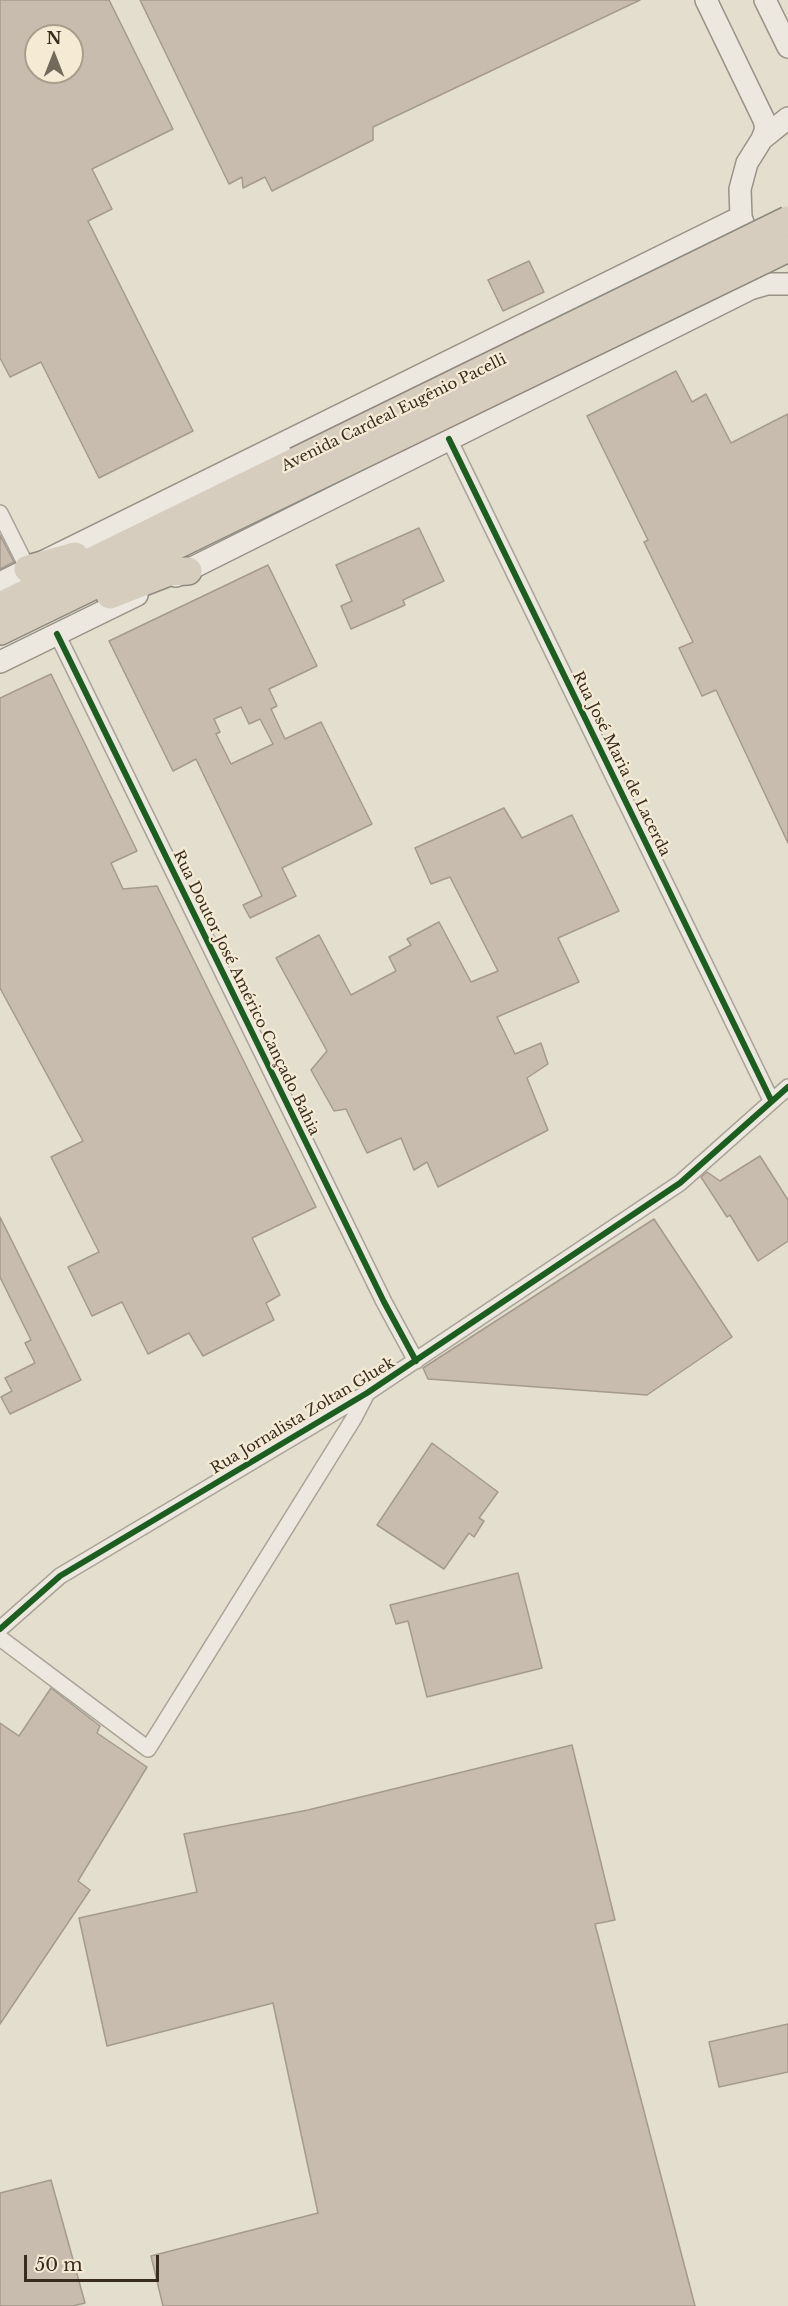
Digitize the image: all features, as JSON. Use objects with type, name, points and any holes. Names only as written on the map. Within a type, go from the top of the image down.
[{"type":"highway","name":"Avenida Cardeal Eugênio Pacelli","points":[[0,631],[302,471],[788,219]]},
{"type":"highway","name":"Avenida Cardeal Eugênio Pacelli","points":[[0,606],[137,540],[302,471],[788,248]]},
{"type":"highway","points":[[28,569],[137,540]]},
{"type":"highway","points":[[0,639],[169,572],[188,571]]},
{"type":"main road","points":[[706,0],[764,120],[766,129],[747,163],[740,189],[741,217],[750,244],[766,266],[788,284]]},
{"type":"main road","points":[[765,0],[788,47]]},
{"type":"main road","points":[[762,139],[788,118]]},
{"type":"main road","name":"Avenida Cardeal Eugênio Pacelli","points":[[0,582],[741,217]]},
{"type":"main road","points":[[0,662],[188,571],[750,289],[767,284],[788,284]]},
{"type":"street","name":"Rua José Maria de Lacerda","points":[[449,439],[771,1100]]},
{"type":"street","points":[[0,513],[28,569]]},
{"type":"street","name":"Rua Doutor José Américo Cançado Bahia","points":[[57,634],[384,1302],[416,1361]]},
{"type":"street","name":"Rua Jornalista Zoltan Gluek","points":[[0,1629],[60,1576],[367,1393],[680,1183],[788,1087]]},
{"type":"street","points":[[0,1638],[148,1749],[354,1418],[367,1393]]},
{"type":"building","points":[[0,0],[109,0],[173,129],[92,169],[112,209],[88,221],[193,431],[99,478],[41,362],[10,377],[0,358]]},
{"type":"building","points":[[140,0],[640,0],[373,127],[373,140],[272,191],[265,177],[243,188],[242,177],[229,184]]},
{"type":"building","points":[[529,261],[544,292],[503,311],[488,280]]},
{"type":"building","points":[[676,371],[692,402],[706,394],[731,443],[788,414],[788,843],[716,690],[702,696],[679,648],[693,642],[644,542],[648,540],[587,416]]},
{"type":"building","points":[[419,528],[444,581],[403,600],[405,605],[351,629],[341,606],[352,601],[336,565]]},
{"type":"building","points":[[0,535],[14,562],[0,569]]},
{"type":"building","points":[[268,565],[317,666],[269,689],[277,706],[271,709],[285,739],[321,722],[372,824],[282,868],[296,896],[250,918],[243,905],[262,896],[196,759],[173,771],[109,641]],"holes":[[[241,707],[249,724],[260,719],[273,744],[231,764],[216,734],[220,732],[214,719]]]},
{"type":"building","points":[[51,674],[137,851],[111,863],[123,889],[157,886],[316,1207],[252,1238],[280,1295],[266,1303],[274,1320],[203,1356],[189,1333],[148,1354],[122,1302],[92,1316],[68,1267],[99,1252],[51,1157],[83,1141],[0,988],[0,698]]},
{"type":"building","points":[[504,808],[522,838],[572,815],[619,911],[558,938],[579,982],[497,1017],[515,1054],[541,1043],[548,1064],[527,1078],[548,1130],[438,1187],[427,1162],[414,1170],[401,1138],[367,1153],[346,1109],[334,1111],[311,1070],[327,1051],[276,958],[319,935],[351,995],[396,971],[389,957],[411,945],[407,939],[439,922],[471,982],[498,971],[450,877],[431,884],[415,848]]},
{"type":"building","points":[[760,1156],[788,1200],[788,1241],[758,1261],[730,1215],[727,1217],[701,1177],[707,1172],[720,1181]]},
{"type":"building","points":[[0,1217],[81,1380],[10,1414],[1,1397],[12,1391],[5,1378],[35,1363],[25,1343],[31,1340],[0,1277]]},
{"type":"building","points":[[654,1219],[732,1337],[647,1395],[428,1379],[423,1368]]},
{"type":"building","points":[[432,1443],[498,1492],[479,1518],[484,1521],[474,1537],[469,1533],[444,1569],[377,1525]]},
{"type":"building","points":[[518,1573],[542,1668],[427,1697],[408,1621],[396,1624],[390,1605]]},
{"type":"building","points":[[51,1688],[100,1726],[97,1733],[147,1767],[78,1881],[90,1890],[0,2024],[0,1723],[19,1736]]},
{"type":"building","points":[[572,1745],[615,1920],[595,1924],[695,2306],[163,2306],[151,2256],[318,2213],[273,2003],[107,2046],[79,1918],[197,1892],[184,1834],[308,1810]]},
{"type":"building","points":[[788,2024],[788,2072],[719,2087],[709,2042]]},
{"type":"building","points":[[51,2180],[85,2303],[73,2306],[0,2306],[0,2193]]},
{"type":"cycle path","points":[[449,439],[771,1100]]},
{"type":"cycle path","points":[[57,634],[384,1302],[416,1361]]},
{"type":"cycle path","points":[[0,1629],[60,1576],[367,1393],[680,1183],[788,1087]]}]
